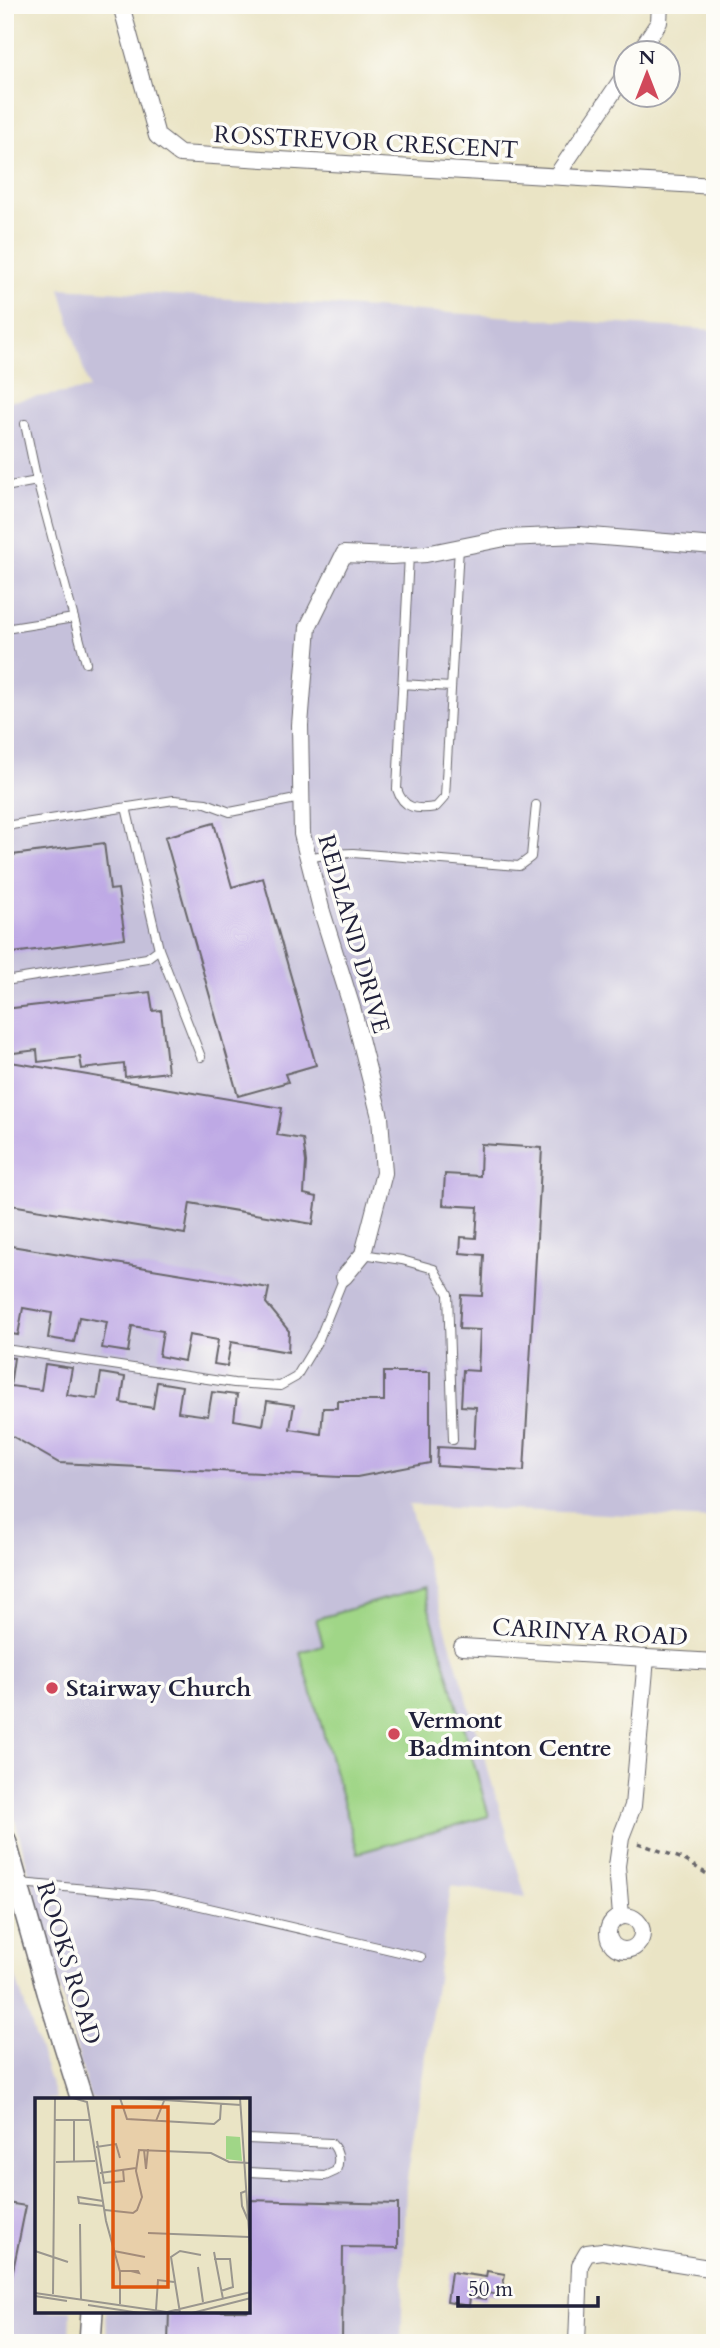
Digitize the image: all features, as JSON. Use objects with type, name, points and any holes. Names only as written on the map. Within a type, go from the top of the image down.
[{"type":"street","name":"ROSSTREVOR CRESCENT","points":[[121,5],[157,136],[180,154],[715,186]]},
{"type":"street","points":[[648,38],[659,22],[660,5]]},
{"type":"street","points":[[557,176],[612,93]]},
{"type":"street","name":"REDLAND DRIVE","points":[[344,1277],[363,1254],[384,1174],[380,1117],[354,1011],[322,912],[302,834],[300,725],[308,627],[344,554],[409,555],[505,538],[579,535],[715,546]]},
{"type":"street","name":"CARINYA ROAD","points":[[462,1647],[715,1662]]},
{"type":"street","points":[[621,1916],[617,1866],[621,1837],[633,1806],[646,1658]]},
{"type":"street","name":"ROOKS ROAD","points":[[5,1840],[82,2098]]},
{"type":"street","points":[[576,2343],[580,2265],[587,2253],[601,2251],[715,2269]]},
{"type":"street","points":[[90,2343],[92,2313]]},
{"type":"lane","points":[[25,424],[37,481],[86,663]]},
{"type":"lane","points":[[5,486],[37,481]]},
{"type":"lane","points":[[409,555],[397,789],[404,804],[419,808],[436,807],[445,797],[458,547]]},
{"type":"lane","points":[[5,629],[74,618]]},
{"type":"lane","points":[[402,684],[451,687]]},
{"type":"lane","points":[[5,826],[174,800],[206,803],[230,811],[301,798]]},
{"type":"lane","points":[[308,858],[353,853],[519,866],[531,857],[536,805]]},
{"type":"lane","points":[[126,807],[159,949],[201,1057]]},
{"type":"lane","points":[[5,981],[147,958],[159,949]]},
{"type":"lane","points":[[363,1254],[434,1269],[448,1294],[453,1440]]},
{"type":"lane","points":[[5,1349],[234,1383],[280,1385],[296,1377],[319,1339],[344,1277]]},
{"type":"lane","points":[[18,1883],[153,1895],[421,1957]]},
{"type":"lane","points":[[250,2139],[331,2143],[338,2154],[336,2171],[325,2176],[250,2172]]},
{"type":"path","points":[[621,1837],[683,1859],[715,1879]]},
{"type":"shaded area","points":[[60,288],[715,330],[715,1519],[409,1505],[526,1897],[451,1886],[406,2186],[401,2343],[107,2343],[106,2313],[250,2313],[250,2098],[90,2098],[5,1783],[5,402],[89,389]]},
{"type":"shaded area","points":[[5,1945],[56,2098],[35,2098],[35,2313],[71,2313],[70,2343],[5,2343]]},
{"type":"green space","name":"Vermont Badminton Centre","points":[[423,1588],[489,1816],[358,1853],[300,1652],[323,1645],[316,1619]]},
{"type":"building","points":[[214,823],[232,887],[263,878],[316,1065],[285,1074],[288,1082],[238,1096],[165,837]]},
{"type":"building","points":[[104,843],[110,890],[118,889],[125,938],[5,954],[5,856]]},
{"type":"building","points":[[150,992],[153,1011],[161,1010],[168,1072],[125,1077],[124,1064],[82,1069],[80,1057],[38,1062],[37,1050],[5,1054],[5,1009]]},
{"type":"building","points":[[5,1061],[282,1108],[277,1135],[303,1139],[306,1162],[304,1194],[317,1197],[313,1224],[190,1203],[185,1234],[5,1204]]},
{"type":"building","points":[[481,1144],[542,1148],[524,1471],[437,1466],[438,1447],[474,1449],[476,1407],[461,1406],[463,1370],[478,1371],[480,1330],[459,1329],[461,1295],[482,1296],[484,1255],[460,1253],[461,1237],[476,1238],[478,1207],[443,1205],[445,1174],[480,1176]]},
{"type":"building","points":[[5,1245],[269,1288],[266,1303],[289,1331],[288,1352],[231,1342],[227,1366],[214,1364],[218,1340],[189,1335],[184,1361],[159,1356],[163,1331],[132,1326],[128,1352],[102,1348],[107,1322],[79,1317],[74,1342],[48,1338],[52,1313],[23,1308],[18,1335],[5,1333]]},
{"type":"building","points":[[5,1357],[14,1358],[10,1386],[41,1390],[45,1364],[72,1368],[67,1395],[97,1399],[101,1373],[125,1377],[121,1403],[153,1408],[157,1382],[182,1386],[178,1412],[208,1416],[212,1392],[237,1395],[234,1420],[263,1425],[267,1401],[294,1405],[290,1429],[321,1434],[323,1408],[337,1408],[337,1401],[384,1401],[384,1372],[430,1372],[430,1463],[357,1477],[340,1477],[59,1463],[5,1432]]},
{"type":"building","points":[[5,2189],[9,2190],[7,2203],[26,2206],[6,2305]]},
{"type":"building","points":[[250,2200],[398,2204],[398,2248],[343,2247],[342,2343],[168,2343],[169,2313],[250,2313]]},
{"type":"building","points":[[487,2271],[505,2274],[501,2295],[486,2293],[485,2299],[470,2297],[469,2306],[447,2302],[451,2272],[486,2277]]},
{"type":"place","name":"Stairway Church","points":[[52,1688]]},
{"type":"place","name":"Vermont Badminton Centre","points":[[394,1734]]}]
